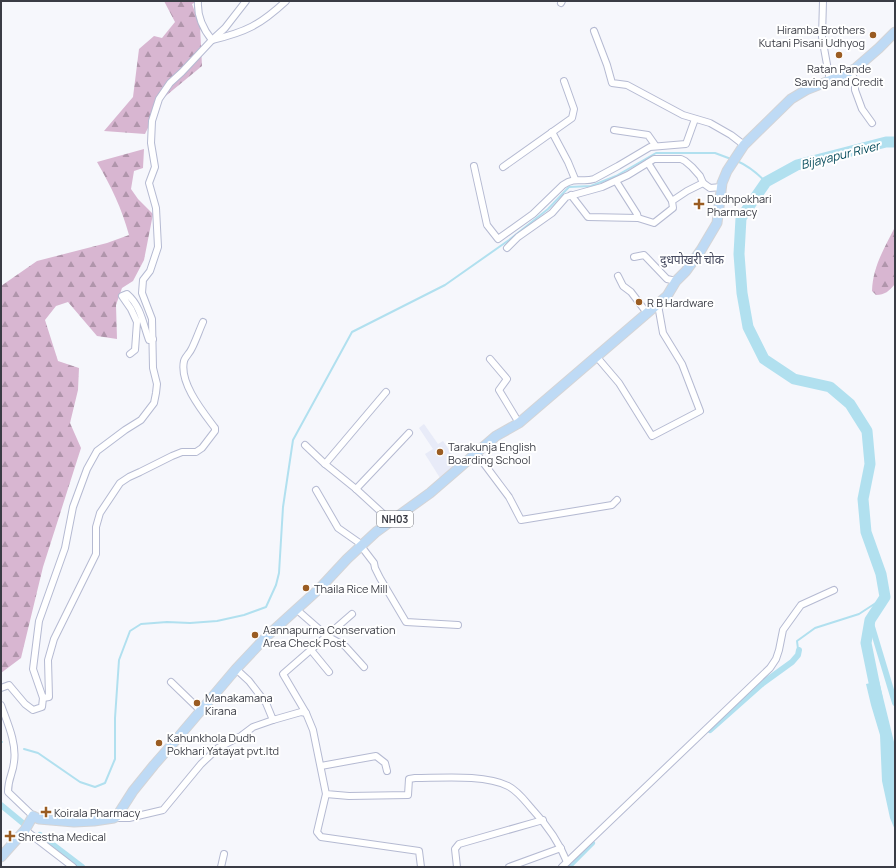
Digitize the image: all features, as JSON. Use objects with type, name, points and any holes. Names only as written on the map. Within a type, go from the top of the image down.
[{"type":"main road","name":"NH03","points":[[114,818],[154,765],[236,669],[361,546],[376,532],[392,522],[430,493],[496,436],[519,423],[667,296],[676,281],[686,271],[717,223],[721,187],[727,171],[744,145],[791,99],[856,68],[895,32]]},
{"type":"main road","points":[[1,857],[25,830],[33,816],[39,819],[74,822],[94,822],[114,818]]},
{"type":"street","points":[[198,1],[199,17],[206,33],[212,40]]},
{"type":"street","points":[[1,688],[9,685],[25,704],[33,710],[42,707],[43,698],[33,669],[39,621],[65,548],[74,507],[87,468],[97,451],[141,420],[154,403],[156,384],[153,368],[152,320],[142,293],[143,280],[150,271],[158,246],[156,208],[149,184],[155,166],[151,142],[152,121],[158,99],[170,83],[225,28],[246,1]]},
{"type":"street","points":[[212,40],[245,31],[264,20],[286,1]]},
{"type":"street","points":[[823,1],[822,37],[830,81]]},
{"type":"street","points":[[594,31],[612,83],[627,85],[684,115],[710,123],[731,134],[744,145]]},
{"type":"street","points":[[851,71],[855,81],[855,90],[862,109],[872,123]]},
{"type":"street","points":[[503,167],[573,116],[574,109],[564,81]]},
{"type":"street","points":[[474,166],[487,225],[498,239],[533,214],[568,181],[575,179],[590,180],[618,166],[650,147],[686,144],[695,119]]},
{"type":"street","points":[[614,130],[648,135],[655,146]]},
{"type":"street","points":[[552,132],[575,179]]},
{"type":"street","points":[[507,248],[518,237],[552,213],[566,196],[571,196],[602,187],[616,181],[654,159],[680,159],[685,161],[696,172],[703,183],[710,188],[721,187]]},
{"type":"street","points":[[571,196],[588,217],[638,218],[654,223],[673,208],[672,200],[648,163]]},
{"type":"street","points":[[616,181],[638,218]]},
{"type":"street","points":[[672,200],[703,183]]},
{"type":"street","points":[[634,257],[644,255],[667,280],[676,281]]},
{"type":"street","points":[[618,276],[623,286],[631,292],[647,313]]},
{"type":"street","points":[[130,354],[135,350],[137,322],[131,309],[122,296],[127,294],[132,298],[140,311],[149,340],[153,339]]},
{"type":"street","points":[[596,356],[620,383],[652,436],[700,411],[682,364],[663,333],[658,305]]},
{"type":"street","points":[[43,698],[49,697],[48,660],[54,639],[96,554],[96,527],[100,513],[120,482],[129,476],[182,452],[196,452],[202,448],[215,431],[215,428],[198,407],[192,396],[184,370],[184,361],[192,349],[203,322]]},
{"type":"street","points":[[490,360],[507,380],[499,390],[519,423]]},
{"type":"street","points":[[326,464],[386,392]]},
{"type":"street","points":[[356,489],[409,433]]},
{"type":"street","points":[[305,446],[392,522]]},
{"type":"street","points":[[476,453],[509,497],[521,520],[612,505],[617,500]]},
{"type":"street","points":[[316,490],[338,528],[358,542],[374,563],[380,578],[406,622],[458,625]]},
{"type":"street","points":[[562,867],[770,668],[778,654],[783,630],[801,605],[834,590]]},
{"type":"street","points":[[296,609],[327,636],[345,646],[364,667]]},
{"type":"street","points":[[352,614],[284,674],[306,713],[313,730],[321,766],[326,794],[317,832],[321,837],[419,851],[421,867]]},
{"type":"street","points":[[311,650],[329,672]]},
{"type":"street","points":[[236,669],[266,703],[273,720]]},
{"type":"street","points":[[171,682],[201,711]]},
{"type":"street","points":[[1,705],[15,746],[14,762],[8,782],[8,792],[33,816]]},
{"type":"street","points":[[114,818],[128,818],[163,810],[201,764],[218,748],[241,736],[253,727],[301,712],[306,713]]},
{"type":"street","points":[[321,766],[376,756],[385,763],[387,771]]},
{"type":"street","points":[[326,794],[349,796],[408,795],[409,779],[414,778],[481,778],[493,781],[507,785],[515,790],[543,820],[561,848],[567,862]]},
{"type":"street","points":[[458,867],[455,849],[459,844],[543,820]]},
{"type":"street","points":[[25,830],[73,867]]},
{"type":"street","points":[[509,867],[561,848]]},
{"type":"street","points":[[222,867],[224,854]]},
{"type":"shaded area","name":"Tarakunja English Boarding School","points":[[424,424],[438,444],[443,441],[459,465],[440,478],[425,454],[433,449],[419,428]]},
{"type":"green space","points":[[164,1],[198,1],[192,4],[200,26],[202,66],[162,99],[145,134],[104,131],[133,97],[139,49],[154,36],[162,38],[175,22]]},
{"type":"green space","points":[[144,149],[143,168],[134,171],[131,189],[138,199],[153,214],[144,260],[133,281],[122,288],[116,305],[117,339],[97,336],[68,302],[56,306],[45,320],[58,361],[79,368],[78,390],[70,423],[81,448],[43,567],[21,658],[1,673],[1,286],[37,261],[107,243],[129,235],[116,198],[97,162]]},
{"type":"green space","points":[[895,227],[895,284],[887,292],[876,295],[872,291],[874,274]]},
{"type":"water","points":[[879,681],[895,746],[895,830],[890,818],[882,781],[880,735],[866,684]]},
{"type":"waterway","name":"Bijayapur River","points":[[877,697],[866,643],[870,620],[885,597],[881,574],[866,532],[863,499],[870,464],[867,431],[850,404],[830,387],[794,379],[764,359],[748,327],[742,293],[739,254],[741,218],[766,182],[797,165],[886,142],[895,142]]},
{"type":"waterway","points":[[24,749],[38,753],[80,782],[95,787],[105,783],[115,759],[115,718],[119,660],[130,631],[141,624],[217,621],[244,615],[266,607],[276,585],[279,573],[283,507],[293,440],[352,332],[445,285],[509,240],[548,209],[569,187],[591,186],[616,176],[656,153],[715,153],[731,159]]},
{"type":"waterway","points":[[737,161],[753,170],[766,182]]},
{"type":"waterway","points":[[798,649],[797,641],[815,628],[859,614],[885,597]]},
{"type":"waterway","points":[[870,620],[895,703]]},
{"type":"waterway","points":[[710,730],[763,683],[792,662],[798,655],[799,650]]},
{"type":"waterway","points":[[1,805],[24,824]]},
{"type":"waterway","points":[[40,835],[82,867]]},
{"type":"waterway","points":[[568,867],[592,843]]},
{"type":"place","name":"Hiramba Brothers Kutani Pisani Udhyog","points":[[873,35]]},
{"type":"place","name":"Ratan Pande Saving and Credit","points":[[839,55]]},
{"type":"place","name":"Dudhpokhari Pharmacy","points":[[699,204]]},
{"type":"place","name":"R B Hardware","points":[[639,302]]},
{"type":"place","name":"Tarakunja English Boarding School","points":[[440,452]]},
{"type":"place","name":"Thaila Rice Mill","points":[[306,588]]},
{"type":"place","name":"Aannapurna Conservation Area Check Post","points":[[255,635]]},
{"type":"place","name":"Manakamana Kirana","points":[[197,703]]},
{"type":"place","name":"Kahunkhola Dudh Pokhari Yatayat pvt.ltd","points":[[159,743]]},
{"type":"place","name":"Koirala Pharmacy","points":[[46,812]]},
{"type":"place","name":"Shrestha Medical","points":[[10,836]]},
{"type":"district","name":"दुधपोखरी चोक","points":[[692,259]]}]
